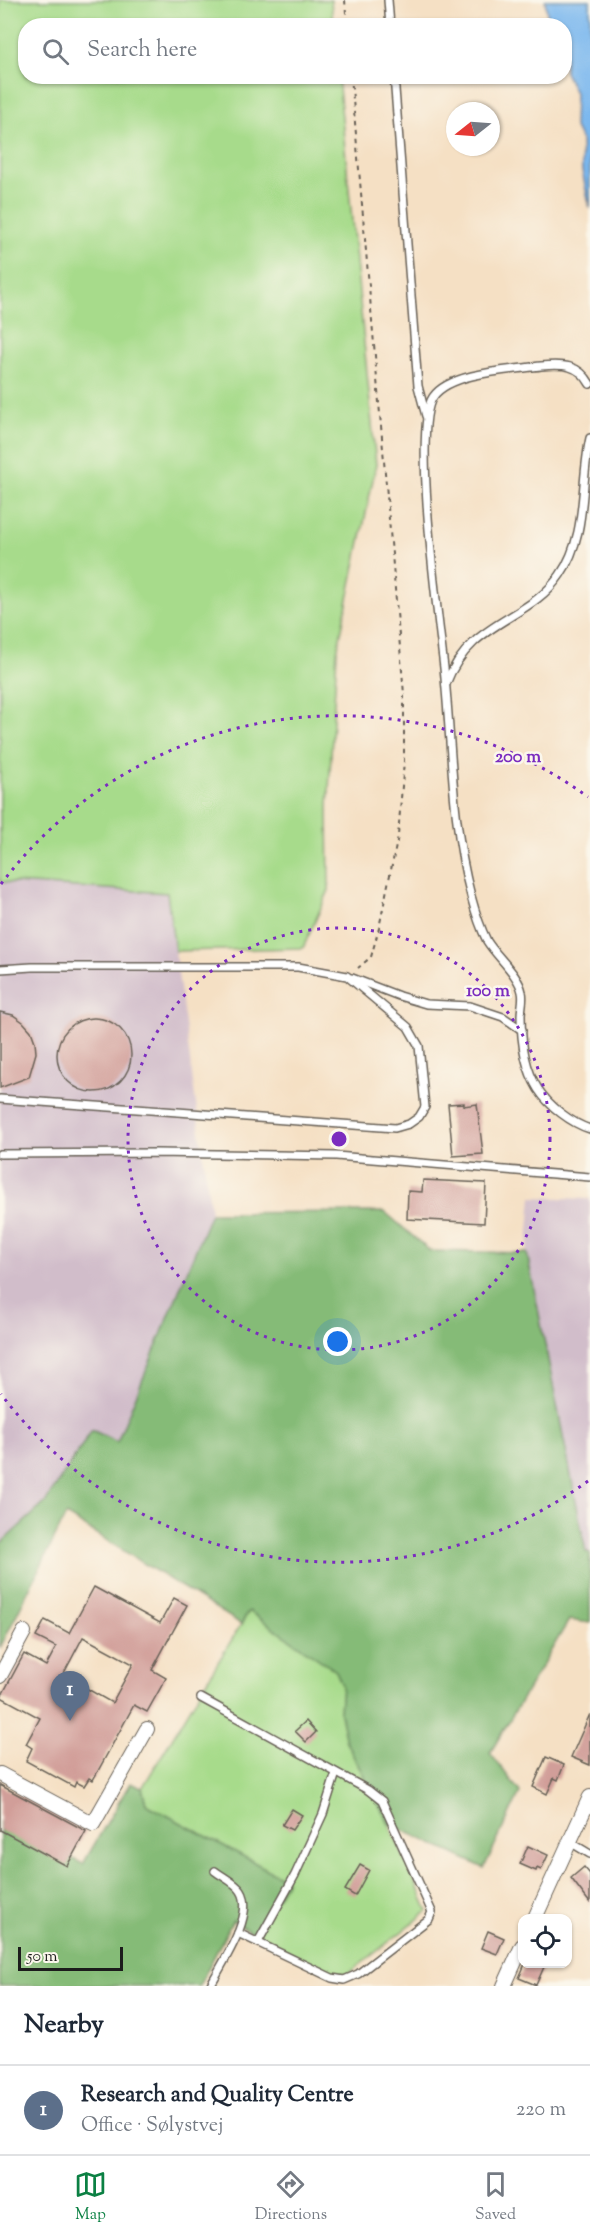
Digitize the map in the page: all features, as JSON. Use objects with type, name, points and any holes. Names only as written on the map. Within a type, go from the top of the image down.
[{"type":"street","points":[[0,1676],[24,1632]]},
{"type":"street","points":[[0,1774],[93,1824],[147,1729]]},
{"type":"street","points":[[537,1914],[590,1797]]},
{"type":"street","points":[[504,1986],[518,1955]]},
{"type":"lane","points":[[388,0],[389,18]]},
{"type":"lane","points":[[395,84],[417,375],[426,416],[427,500],[446,686],[452,773],[462,855],[471,895],[488,941],[516,978],[522,991],[524,1059],[538,1090],[561,1114],[590,1129]]},
{"type":"lane","points":[[426,416],[433,397],[447,385],[464,378],[552,365],[569,365],[579,370],[590,384]]},
{"type":"lane","points":[[446,686],[452,669],[477,638],[547,591],[560,576],[571,557],[578,534],[584,470],[590,438]]},
{"type":"lane","points":[[0,969],[298,967],[347,976],[426,1004],[470,1006],[503,1017],[522,1030]]},
{"type":"lane","points":[[0,1100],[395,1128],[409,1124],[418,1118],[424,1107],[419,1046],[408,1027],[347,976]]},
{"type":"lane","points":[[0,1154],[156,1153],[336,1156],[590,1177]]},
{"type":"lane","points":[[201,1698],[369,1790],[382,1801],[432,1912],[429,1919],[358,1974],[344,1980],[332,1978],[238,1933]]},
{"type":"lane","points":[[258,1942],[323,1814],[336,1773]]},
{"type":"lane","points":[[570,1842],[590,1854]]},
{"type":"lane","points":[[210,1986],[238,1933],[245,1906],[240,1889],[215,1871]]},
{"type":"path","points":[[345,0],[346,18]]},
{"type":"path","points":[[347,976],[371,957],[379,928],[398,836],[404,761],[404,694],[352,84]]},
{"type":"shaded area","points":[[0,882],[167,893],[211,1213],[117,1442],[92,1431],[45,1503],[0,1544]]},
{"type":"shaded area","points":[[532,1197],[590,1199],[590,1553],[586,1552],[527,1253]]},
{"type":"green space","points":[[0,0],[331,0],[332,18],[18,18],[18,84],[339,84],[376,465],[337,652],[328,807],[329,890],[303,948],[175,951],[167,893],[0,882]]},
{"type":"green space","points":[[385,1212],[430,1251],[527,1253],[586,1552],[590,1553],[590,1623],[569,1620],[490,1753],[520,1792],[484,1868],[389,1824],[346,1742],[340,1713],[342,1685],[336,1671],[249,1611],[241,1624],[66,1515],[0,1648],[0,1544],[45,1503],[92,1430],[117,1442],[211,1213]]},
{"type":"green space","points":[[249,1611],[336,1671],[342,1685],[340,1713],[346,1742],[389,1824],[428,1911],[348,1974],[331,1973],[256,1935],[287,1880],[146,1804],[142,1788]]},
{"type":"green space","points":[[130,1783],[142,1788],[146,1804],[287,1880],[256,1935],[233,1920],[199,1986],[0,1986],[0,1822],[83,1864]]},
{"type":"water","points":[[545,0],[590,0],[590,209],[582,171],[581,140],[574,126],[575,93],[571,84],[572,18],[548,18]]},
{"type":"building","points":[[0,1012],[13,1015],[31,1031],[36,1053],[29,1077],[0,1088]]},
{"type":"building","points":[[94,1018],[108,1021],[120,1029],[128,1041],[131,1055],[128,1069],[120,1081],[108,1089],[94,1092],[80,1089],[68,1081],[60,1069],[57,1055],[60,1041],[68,1029],[80,1021]]},
{"type":"building","points":[[464,1103],[464,1106],[477,1104],[483,1154],[453,1156],[448,1104]]},
{"type":"building","points":[[423,1180],[486,1183],[484,1223],[407,1219],[408,1191],[422,1192]]},
{"type":"building","points":[[94,1587],[160,1623],[174,1598],[187,1605],[152,1670],[166,1678],[147,1712],[134,1705],[93,1780],[89,1778],[84,1786],[76,1782],[74,1787],[26,1761],[32,1748],[26,1744],[40,1718],[1,1697],[24,1654],[46,1666],[56,1647],[36,1637],[45,1620],[69,1633]],"holes":[[[83,1637],[133,1664],[112,1703],[63,1675]]]},
{"type":"building","points":[[590,1714],[590,1765],[571,1757]]},
{"type":"building","points":[[306,1721],[316,1732],[306,1742],[295,1731]]},
{"type":"building","points":[[546,1757],[564,1765],[558,1780],[554,1778],[547,1794],[533,1787]]},
{"type":"building","points":[[0,1785],[86,1831],[67,1866],[0,1830]]},
{"type":"building","points":[[292,1809],[302,1815],[292,1830],[282,1825]]},
{"type":"building","points":[[528,1846],[548,1855],[541,1870],[537,1868],[536,1871],[520,1864]]},
{"type":"building","points":[[360,1865],[369,1870],[355,1896],[345,1890]]},
{"type":"building","points":[[584,1867],[590,1874],[590,1903],[571,1878]]},
{"type":"building","points":[[488,1931],[504,1938],[497,1954],[481,1948]]},
{"type":"building","points":[[523,1968],[544,1968],[536,1985],[519,1978]]},
{"type":"place","name":"Research and Quality Centre","points":[[70,1721]]}]
